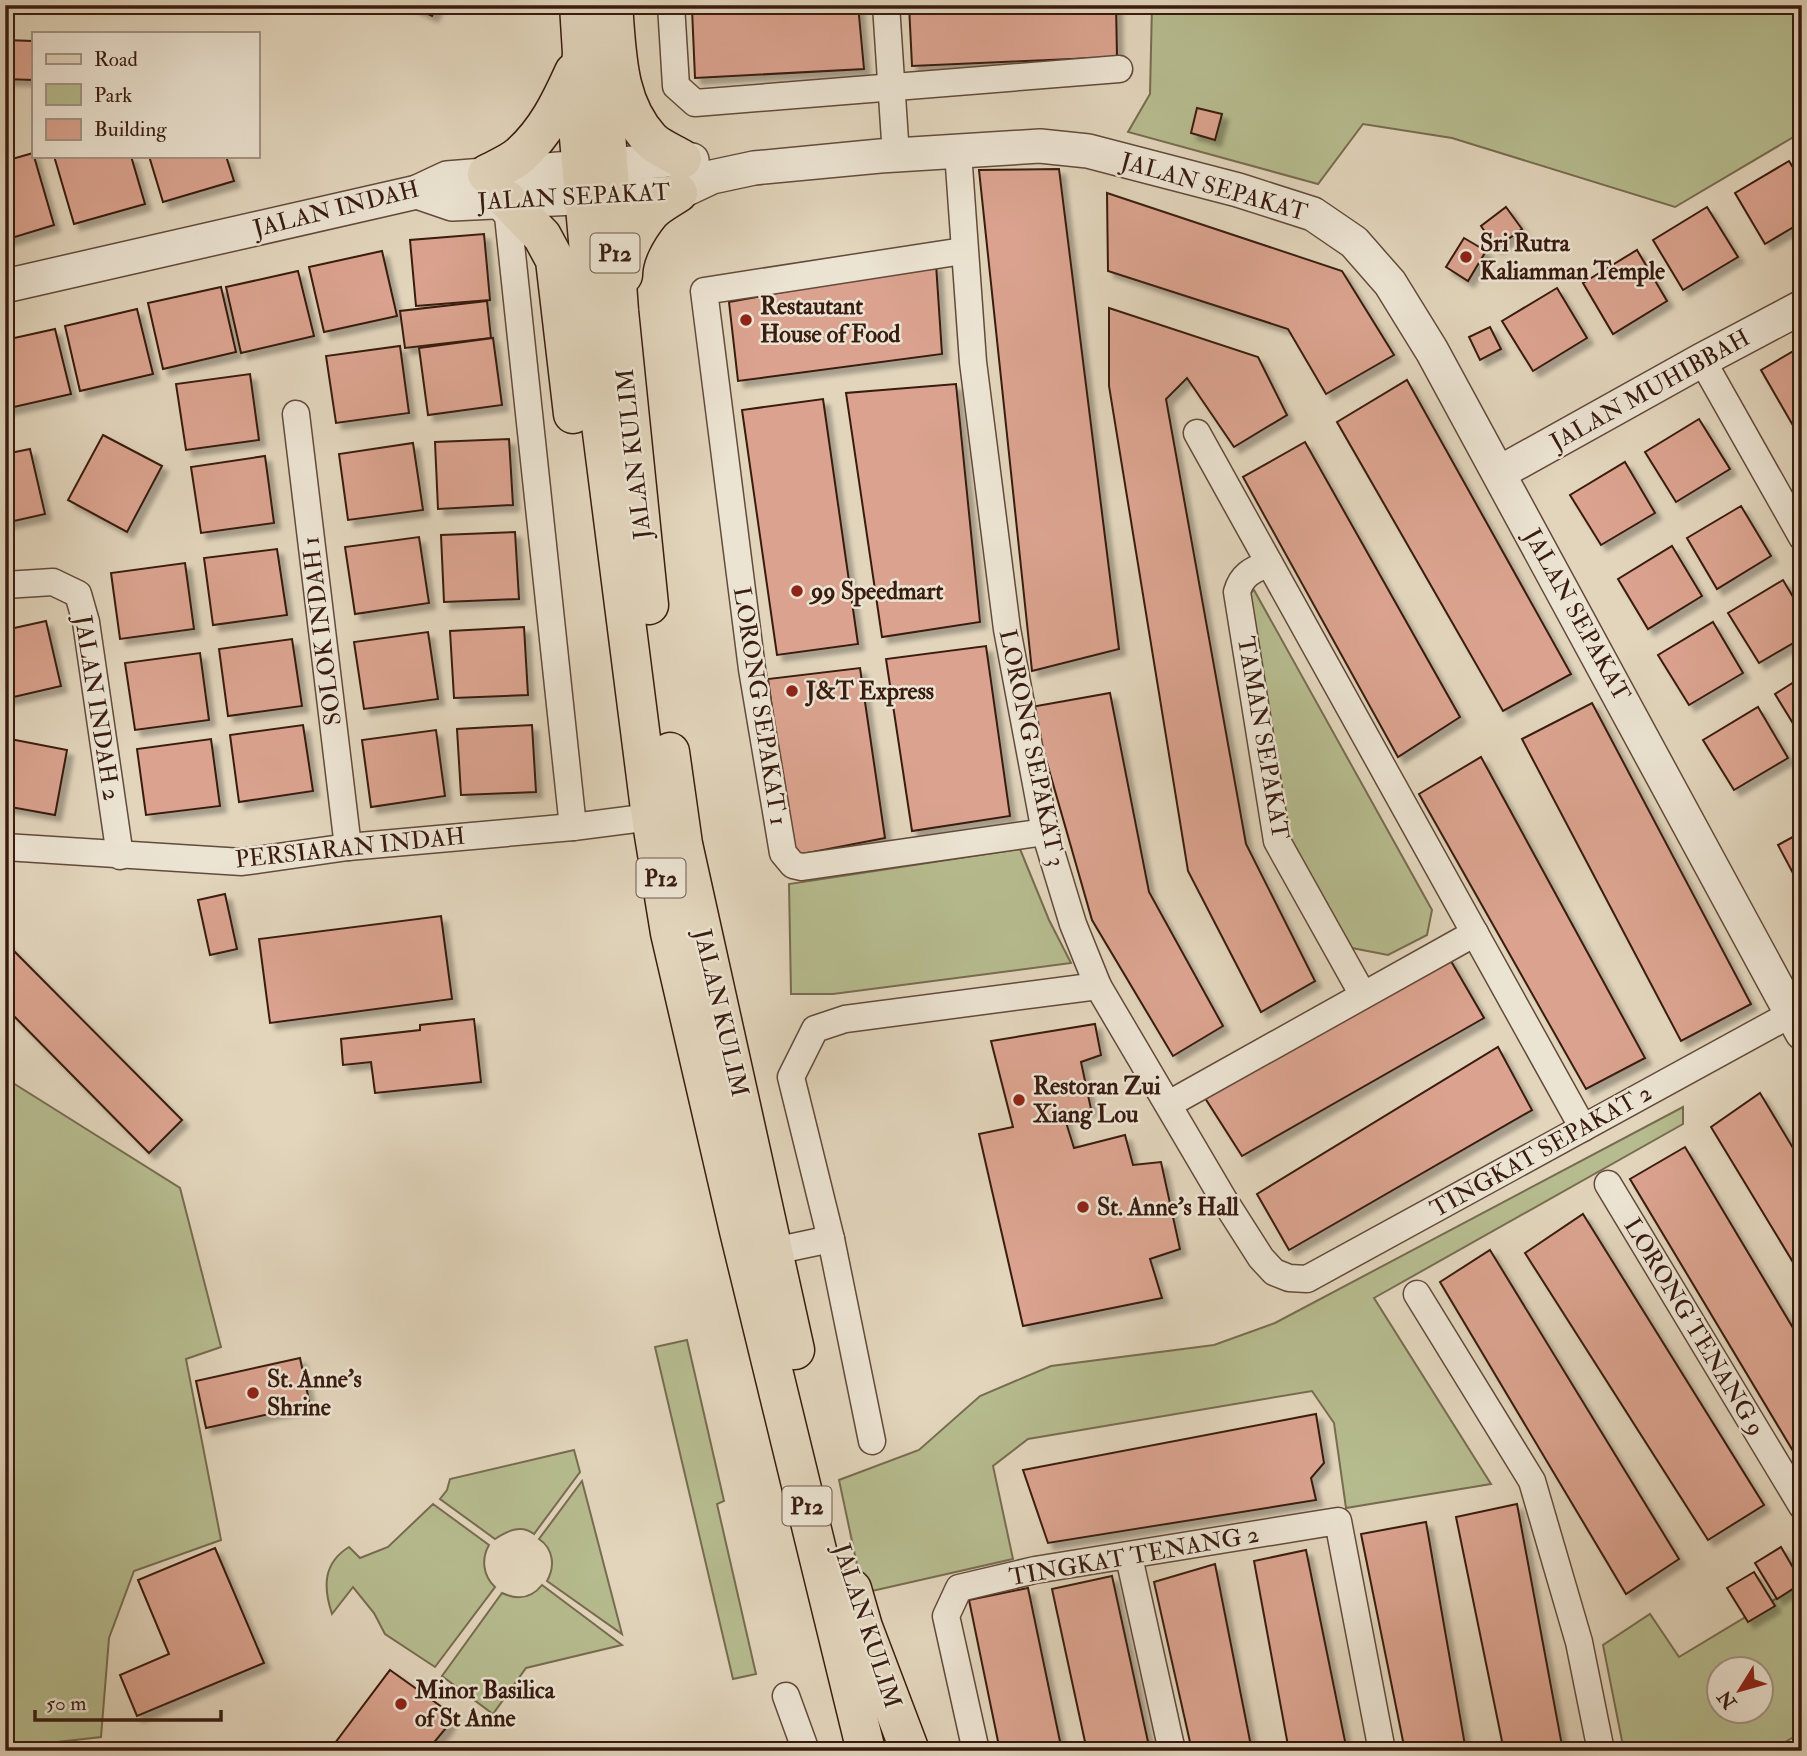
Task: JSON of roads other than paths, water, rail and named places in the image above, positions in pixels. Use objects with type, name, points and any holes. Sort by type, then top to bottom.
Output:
[{"type":"main road","name":"JALAN KULIM","points":[[579,5],[582,53],[605,119],[596,181],[597,393],[652,817],[673,947],[738,1231],[866,1751]]},
{"type":"main road","points":[[613,5],[621,83],[629,108],[651,141],[680,176],[651,211],[632,242],[623,265],[624,297],[619,312]]},
{"type":"main road","points":[[582,53],[560,102],[542,132],[519,156],[496,192],[542,236],[555,260],[572,411],[608,489]]},
{"type":"main road","name":"JALAN KULIM","points":[[596,181],[619,312],[653,636],[683,844],[828,1505],[863,1627],[910,1751]]},
{"type":"street","points":[[671,5],[676,86],[695,103],[1119,69]]},
{"type":"street","points":[[886,5],[896,156]]},
{"type":"street","name":"JALAN SEPAKAT","points":[[596,181],[680,176],[712,177],[754,168],[1040,146],[1088,152],[1238,190],[1313,214],[1354,242],[1390,283],[1432,351],[1796,1024]]},
{"type":"street","name":"LORONG SEPAKAT 3","points":[[958,152],[972,362],[1007,629],[1045,832],[1073,924],[1098,986],[1261,1258],[1274,1272],[1289,1278]]},
{"type":"street","name":"JALAN INDAH","points":[[5,286],[417,192],[447,178],[496,192],[596,181]]},
{"type":"street","points":[[496,192],[508,216],[573,827]]},
{"type":"street","name":"LORONG SEPAKAT 1","points":[[963,251],[704,291],[750,656],[783,853],[793,864],[802,867],[1045,832]]},
{"type":"street","name":"JALAN MUHIBBAH","points":[[1499,474],[1802,307]]},
{"type":"street","points":[[1702,360],[1802,537]]},
{"type":"street","name":"SOLOK INDAH 1","points":[[296,414],[348,847]]},
{"type":"street","points":[[1197,433],[1583,1128]]},
{"type":"street","name":"TAMAN SEPAKAT","points":[[1269,563],[1248,573],[1240,581],[1237,592],[1277,841],[1363,995]]},
{"type":"street","name":"JALAN INDAH 2","points":[[5,585],[53,582],[78,594],[86,622],[120,856]]},
{"type":"street","name":"PERSIARAN INDAH","points":[[5,847],[242,862],[348,847],[573,827],[652,817]]},
{"type":"street","points":[[1169,1104],[1475,933]]},
{"type":"street","points":[[872,1441],[831,1239],[791,1076],[815,1029],[845,1019],[1098,986]]},
{"type":"street","name":"TINGKAT SEPAKAT 2","points":[[1289,1278],[1307,1279],[1583,1128],[1796,1024]]},
{"type":"street","name":"LORONG TENANG 9","points":[[1608,1184],[1802,1506]]},
{"type":"street","points":[[774,1251],[831,1239]]},
{"type":"street","points":[[1417,1294],[1532,1481],[1579,1642],[1601,1751]]},
{"type":"street","name":"TINGKAT TENANG 2","points":[[976,1751],[946,1616],[959,1588],[1035,1570],[1129,1557],[1338,1521],[1382,1751]]},
{"type":"street","points":[[1129,1557],[1172,1751]]},
{"type":"street","points":[[786,1696],[806,1751]]},
{"type":"place","name":"Sri Rutra Kaliamman Temple","points":[[1466,257]]},
{"type":"place","name":"Restautant House of Food","points":[[746,320]]},
{"type":"place","name":"99 Speedmart","points":[[797,591]]},
{"type":"place","name":"J&T Express","points":[[792,691]]},
{"type":"place","name":"Restoran Zui Xiang Lou","points":[[1019,1100]]},
{"type":"place","name":"St. Anne's Hall","points":[[1083,1207]]},
{"type":"place","name":"St. Anne's Shrine","points":[[253,1393]]},
{"type":"place","name":"Minor Basilica of St Anne","points":[[401,1704]]}]
